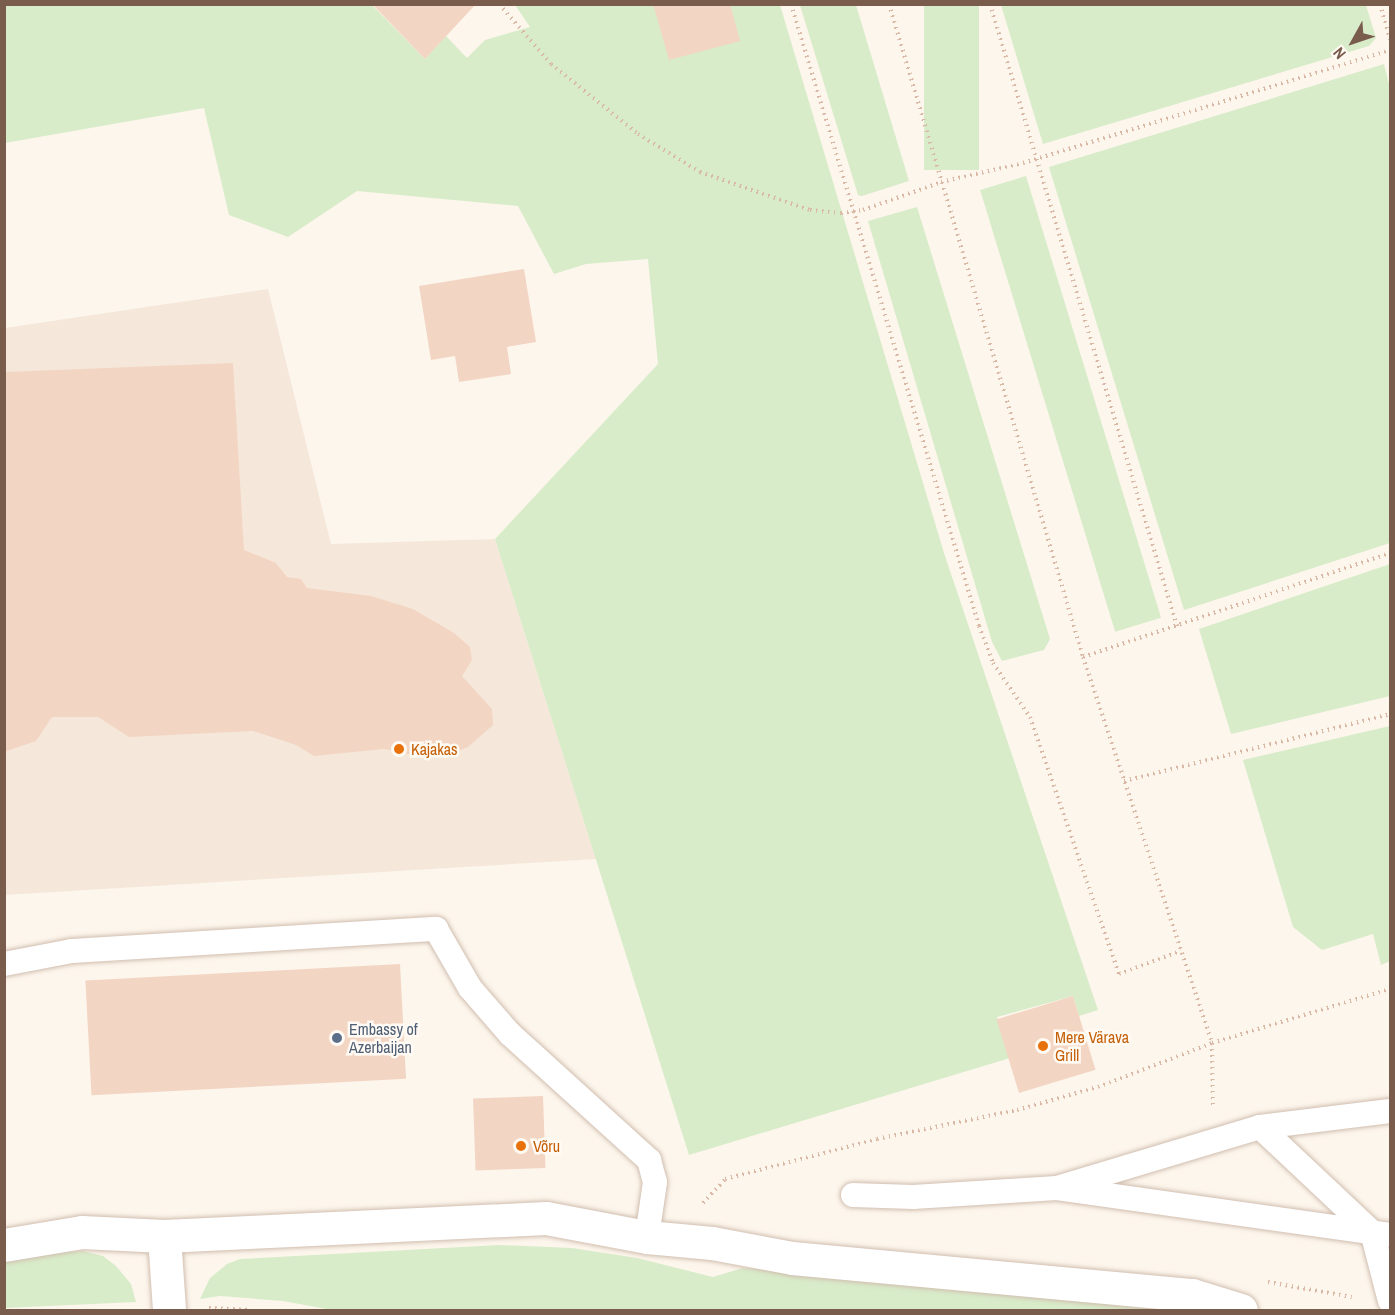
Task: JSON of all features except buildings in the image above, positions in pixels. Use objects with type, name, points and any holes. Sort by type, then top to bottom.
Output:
[{"type":"street","points":[[4,1245],[82,1232],[164,1236],[546,1218],[647,1236],[712,1243],[792,1258],[1192,1295],[1241,1311]]},
{"type":"street","points":[[164,1236],[184,1310]]},
{"type":"lane","points":[[4,964],[72,951],[436,929],[470,988],[510,1034],[649,1160],[655,1182],[647,1236]]},
{"type":"lane","points":[[1057,1188],[1260,1127],[1390,1112]]},
{"type":"lane","points":[[1260,1127],[1381,1233],[1390,1301]]},
{"type":"lane","points":[[854,1194],[912,1197],[1057,1188],[1381,1233]]},
{"type":"path","points":[[499,4],[551,64],[638,135],[691,167],[810,210],[854,212],[941,182],[1036,159],[1390,51]]},
{"type":"path","points":[[791,4],[979,627],[993,663],[1030,717],[1119,974],[1181,951]]},
{"type":"path","points":[[889,4],[1083,657],[1212,1043]]},
{"type":"path","points":[[990,4],[1177,626]]},
{"type":"path","points":[[1380,4],[1390,40]]},
{"type":"path","points":[[1083,657],[1390,553]]},
{"type":"path","points":[[1124,781],[1390,714]]},
{"type":"path","points":[[702,1204],[725,1179],[877,1139],[1017,1110],[1098,1088],[1212,1043],[1390,989]]},
{"type":"path","points":[[184,1310],[250,1311]]},
{"type":"shaded area","points":[[268,289],[331,544],[495,539],[596,859],[5,895],[5,328]]},
{"type":"green space","points":[[5,5],[372,5],[425,59],[446,36],[467,58],[485,40],[530,27],[515,5],[780,5],[944,553],[1098,1010],[1079,1016],[1073,996],[997,1017],[1010,1058],[689,1155],[495,539],[658,364],[648,259],[586,264],[554,274],[518,206],[357,191],[288,237],[229,215],[204,108],[5,143]]},
{"type":"green space","points":[[800,5],[856,5],[909,181],[862,196],[858,195]]},
{"type":"green space","points":[[924,5],[979,5],[979,170],[924,170]]},
{"type":"green space","points":[[1001,5],[1366,5],[1376,38],[1369,46],[1043,144]]},
{"type":"green space","points":[[1384,64],[1390,88],[1390,543],[1184,610],[1049,167]]},
{"type":"green space","points":[[1026,176],[1161,618],[1115,632],[980,190]]},
{"type":"green space","points":[[917,207],[1050,639],[1044,650],[1002,661],[992,642],[868,221]]},
{"type":"green space","points":[[1390,564],[1390,696],[1231,734],[1199,629]]},
{"type":"green space","points":[[1390,726],[1390,961],[1381,965],[1373,934],[1322,950],[1293,927],[1243,760]]},
{"type":"green space","points":[[499,1245],[572,1248],[637,1258],[713,1277],[743,1268],[1178,1309],[332,1310],[283,1301],[220,1296],[200,1299],[210,1278],[227,1264],[240,1259]]},
{"type":"green space","points":[[83,1251],[103,1256],[116,1266],[131,1284],[136,1302],[5,1308],[4,1260],[40,1253]]},
{"type":"place","name":"Kajakas","points":[[399,749]]},
{"type":"place","name":"Embassy of Azerbaijan","points":[[337,1038]]},
{"type":"place","name":"Mere Värava Grill","points":[[1043,1046]]},
{"type":"place","name":"Võru","points":[[521,1146]]}]
